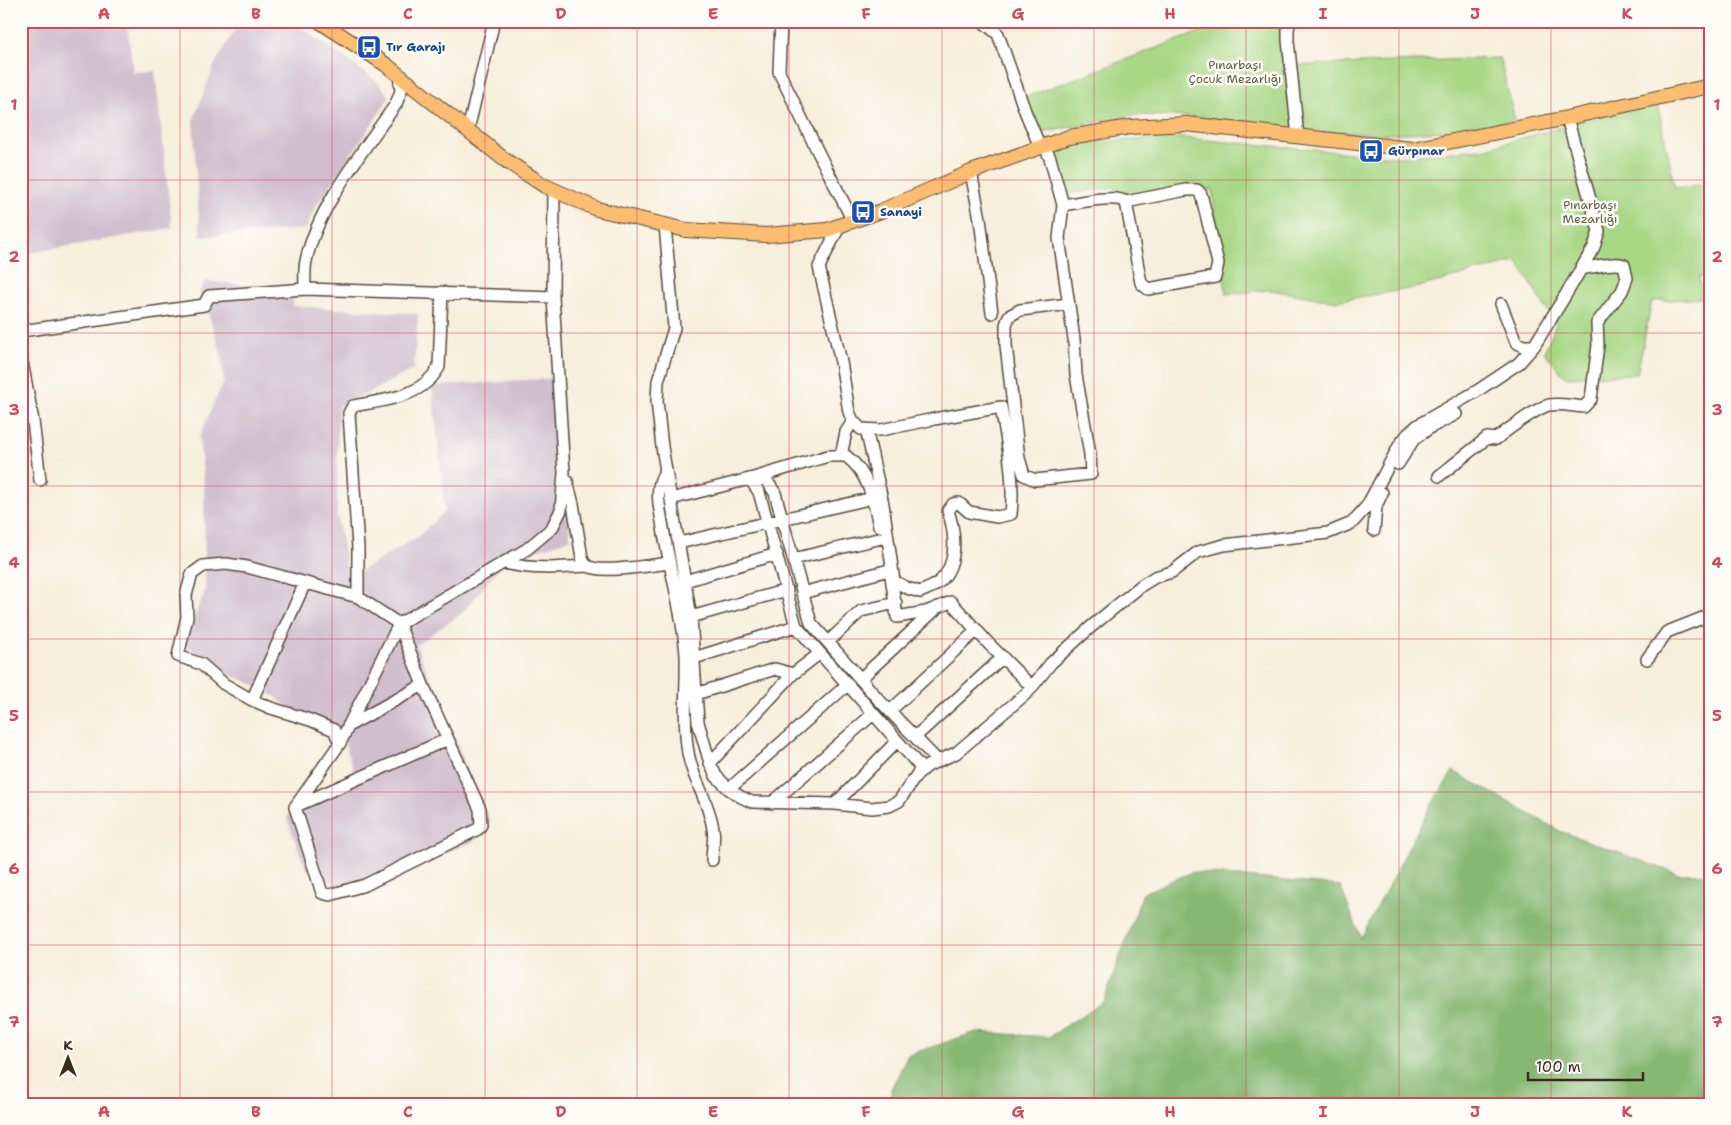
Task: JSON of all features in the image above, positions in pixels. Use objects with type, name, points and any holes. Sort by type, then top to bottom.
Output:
[{"type":"main road","points":[[319,21],[385,64],[505,160],[545,186],[597,209],[686,230],[766,235],[827,230],[840,226],[882,211],[971,172],[1077,135],[1130,127],[1186,124],[1413,149],[1567,118],[1710,86]]},
{"type":"street","points":[[468,130],[494,21]]},
{"type":"street","points":[[781,21],[779,72],[854,221]]},
{"type":"street","points":[[982,21],[998,34],[1025,111],[1050,158],[1062,205],[1059,238],[1074,339],[1076,375],[1090,454],[1091,474],[1035,480],[1024,474],[1019,458],[1006,345],[1006,325],[1009,316],[1020,310],[1068,304]]},
{"type":"street","points":[[1288,24],[1292,87],[1298,137]]},
{"type":"street","points":[[305,289],[306,262],[320,219],[336,191],[396,104],[401,91],[399,75]]},
{"type":"street","points":[[665,225],[674,328],[663,362],[658,388],[658,401],[666,470],[691,617],[698,722],[710,763],[716,776],[730,789],[741,798],[752,802],[836,804],[872,808],[889,806],[899,800],[918,773],[956,753],[977,736],[1028,692],[1051,664],[1092,626],[1142,585],[1155,577],[1172,572],[1198,552],[1224,545],[1328,533],[1352,523],[1367,506],[1400,444],[1408,434],[1418,425],[1477,391],[1519,363],[1534,346],[1582,268],[1594,247],[1599,232],[1567,118]]},
{"type":"street","points":[[971,172],[980,219],[992,313]]},
{"type":"street","points":[[295,807],[340,743],[399,624],[527,550],[552,528],[561,510],[564,472],[553,297],[554,190]]},
{"type":"street","points":[[1062,205],[1099,200],[1123,200],[1126,202],[1186,190],[1197,190],[1201,194],[1218,263],[1215,278],[1148,289],[1141,283],[1126,202]]},
{"type":"street","points":[[840,226],[819,268],[841,362],[849,412],[853,421],[861,429],[866,429],[881,430],[1001,408],[1008,452],[1012,502],[1010,514],[997,517],[969,512],[959,503],[954,504],[948,511],[953,526],[954,553],[948,572],[936,584],[920,592],[907,588],[894,580],[883,504],[866,429]]},
{"type":"street","points":[[1439,476],[1487,438],[1496,439],[1512,426],[1547,406],[1562,404],[1584,407],[1592,399],[1598,345],[1597,323],[1622,291],[1627,278],[1624,265],[1615,263],[1582,268]]},
{"type":"street","points":[[21,331],[204,304],[209,296],[305,289],[553,297]]},
{"type":"street","points":[[358,597],[358,548],[349,413],[353,406],[396,398],[414,391],[434,376],[439,367],[442,292]]},
{"type":"street","points":[[1501,304],[1516,342],[1523,346],[1534,346]]},
{"type":"street","points":[[21,356],[33,421],[40,480]]},
{"type":"street","points":[[1374,530],[1376,506],[1385,485],[1408,447],[1414,439],[1431,426],[1456,414]]},
{"type":"street","points":[[841,456],[846,432],[853,421]]},
{"type":"street","points":[[671,499],[828,456],[846,456],[855,462],[873,498],[896,603],[897,617],[926,612],[951,602],[1031,686]]},
{"type":"street","points":[[666,470],[660,478],[658,492],[686,655],[687,747],[693,772],[708,809],[714,830],[712,860]]},
{"type":"street","points":[[564,472],[573,504],[582,558],[587,566]]},
{"type":"street","points":[[753,478],[767,481],[774,494],[811,623],[860,679],[938,761]]},
{"type":"street","points":[[753,478],[768,522],[796,626],[923,770]]},
{"type":"street","points":[[679,543],[873,498]]},
{"type":"street","points":[[793,558],[882,538]]},
{"type":"street","points":[[685,581],[777,554]]},
{"type":"street","points":[[504,563],[525,568],[587,566],[619,569],[669,563]]},
{"type":"street","points":[[295,807],[322,892],[330,895],[365,885],[478,829],[482,825],[480,810],[423,685],[399,624],[358,597],[247,567],[226,564],[203,566],[192,574],[186,595],[187,617],[178,656],[201,664],[224,684],[252,700],[334,730],[340,743]]},
{"type":"street","points":[[802,593],[889,570]]},
{"type":"street","points":[[252,700],[305,583]]},
{"type":"street","points":[[691,617],[787,590]]},
{"type":"street","points":[[828,642],[861,612],[896,603]]},
{"type":"street","points":[[860,679],[939,607]]},
{"type":"street","points":[[1647,659],[1667,632],[1710,615]]},
{"type":"street","points":[[694,658],[796,626]]},
{"type":"street","points":[[890,711],[977,630]]},
{"type":"street","points":[[710,763],[793,674],[819,654]]},
{"type":"street","points":[[916,738],[1003,657]]},
{"type":"street","points":[[696,694],[775,669],[793,674]]},
{"type":"street","points":[[348,726],[423,685]]},
{"type":"street","points":[[730,789],[847,685]]},
{"type":"street","points":[[772,803],[873,714]]},
{"type":"street","points":[[295,807],[448,739]]},
{"type":"street","points":[[836,804],[897,741]]},
{"type":"shaded area","points":[[21,21],[127,21],[133,72],[155,71],[172,228],[24,254],[21,219]]},
{"type":"shaded area","points":[[240,21],[285,21],[308,32],[377,81],[390,97],[317,205],[306,229],[200,237],[193,121],[215,64]]},
{"type":"shaded area","points":[[205,281],[291,290],[294,306],[418,314],[414,369],[338,406],[337,516],[349,578],[419,536],[445,511],[432,386],[559,378],[570,539],[505,561],[462,613],[416,645],[489,821],[473,842],[337,896],[333,884],[306,869],[287,819],[291,801],[340,783],[353,769],[340,728],[291,709],[265,689],[228,674],[183,644],[205,591],[204,483],[199,438],[224,383],[221,353],[209,315],[199,294]]},
{"type":"green space","name":"Pınarbaşı Çocuk Mezarlığı","points":[[1229,21],[1280,23],[1284,66],[1500,58],[1515,120],[1460,130],[1388,134],[1310,131],[1191,117],[1133,115],[1036,134],[1023,98]]},
{"type":"green space","name":"Pınarbaşı Mezarlığı","points":[[1657,101],[1675,188],[1710,184],[1710,277],[1699,277],[1703,298],[1652,301],[1637,374],[1565,377],[1544,352],[1556,325],[1517,261],[1414,288],[1336,301],[1270,290],[1226,294],[1212,189],[1119,195],[1114,187],[1063,195],[1052,152],[1090,142],[1183,138],[1397,157],[1482,149]]},
{"type":"green space","points":[[1453,771],[1560,831],[1678,874],[1710,873],[1710,1104],[892,1104],[891,1089],[908,1055],[976,1032],[1049,1037],[1104,1001],[1143,893],[1192,872],[1340,886],[1361,938],[1430,807]]},
{"type":"place","name":"Tır Garajı","points":[[369,47]]},
{"type":"place","name":"Gürpınar","points":[[1371,151]]},
{"type":"place","name":"Sanayi","points":[[863,212]]}]
